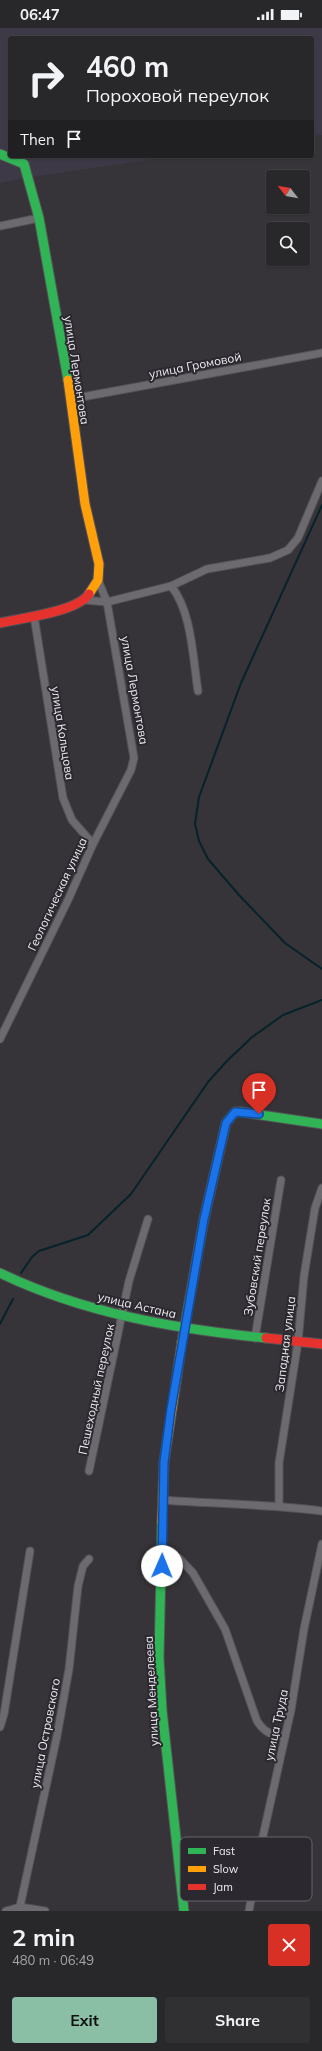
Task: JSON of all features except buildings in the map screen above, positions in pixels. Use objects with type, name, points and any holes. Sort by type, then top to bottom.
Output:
[{"type":"street","name":"улица Лермонтова","points":[[10,158],[24,164],[39,218],[71,399],[85,504],[99,564],[98,580],[107,602],[134,758]]},
{"type":"street","points":[[0,226],[39,218]]},
{"type":"street","name":"улица Громовой","points":[[71,399],[322,353]]},
{"type":"street","points":[[0,623],[71,606],[88,597],[107,602],[171,586],[207,569],[270,558],[288,550],[298,538],[322,481]]},
{"type":"street","name":"улица Лермонтова","points":[[88,597],[98,580]]},
{"type":"street","points":[[171,586],[181,601],[187,623],[198,692]]},
{"type":"street","name":"улица Кольцова","points":[[34,616],[63,798],[72,820],[93,844]]},
{"type":"street","name":"Геологическая улица","points":[[0,1039],[68,900],[93,844],[131,770],[134,758]]},
{"type":"street","name":"улица Менделеева","points":[[180,1875],[161,1702],[159,1658],[162,1500],[164,1462],[168,1432],[204,1219],[225,1129],[231,1116],[235,1112],[303,1119],[322,1124]]},
{"type":"street","name":"Зубовский переулок","points":[[255,1338],[281,1180]]},
{"type":"street","name":"Западная улица","points":[[279,1505],[279,1463],[298,1342],[304,1276],[315,1208],[322,1188]]},
{"type":"street","name":"Пешеходный переулок","points":[[90,1471],[129,1281],[148,1219]]},
{"type":"street","name":"улица Астана","points":[[0,1274],[58,1296],[123,1315],[186,1329],[255,1338],[322,1344]]},
{"type":"street","points":[[162,1500],[219,1504],[279,1505],[322,1511]]},
{"type":"street","name":"улица Труда","points":[[263,1837],[297,1680],[304,1629],[322,1544]]},
{"type":"street","points":[[0,1727],[4,1714],[30,1551]]},
{"type":"street","points":[[162,1553],[179,1558],[193,1573],[225,1629],[257,1721],[264,1731],[270,1735],[285,1736]]},
{"type":"street","name":"улица Островского","points":[[19,1909],[57,1736],[69,1669],[78,1586],[83,1566],[89,1559]]},
{"type":"street","name":"улица Менделеева","points":[[183,1901],[184,1911]]},
{"type":"street","name":"улица Труда","points":[[249,1911],[251,1901]]},
{"type":"street","points":[[6,1911],[19,1909],[45,1911]]},
{"type":"shaded area","points":[[0,28],[322,28],[322,135],[314,136],[314,36],[8,36],[8,158],[161,158],[0,183]]},
{"type":"waterway","points":[[322,505],[241,683],[199,797],[195,824],[199,841],[208,859],[239,895],[285,943],[322,969]]},
{"type":"waterway","points":[[21,1273],[32,1257],[39,1251],[88,1235],[131,1194],[208,1082],[251,1038],[283,1015],[322,1000]]},
{"type":"waterway","points":[[0,1324],[13,1299]]},
{"type":"traffic: fast","points":[[0,154],[8,157]]},
{"type":"traffic: fast","points":[[10,158],[24,164],[39,218],[68,380]]},
{"type":"traffic: fast","points":[[182,1342],[204,1219],[226,1123],[235,1112],[241,1112],[322,1124]]},
{"type":"traffic: fast","points":[[0,1273],[64,1299],[97,1309],[198,1330],[266,1338]]},
{"type":"traffic: fast","points":[[162,1522],[159,1658],[162,1710],[180,1874]]},
{"type":"traffic: fast","points":[[183,1901],[184,1911]]},
{"type":"traffic: slow","points":[[68,380],[85,504],[99,564],[98,580],[89,594]]},
{"type":"traffic: slow","points":[[162,1522],[164,1462],[182,1342]]},
{"type":"traffic: jam","points":[[0,623],[61,610],[83,600],[89,594]]},
{"type":"traffic: jam","points":[[266,1338],[322,1344]]},
{"type":"route","points":[[162,1566],[162,1500],[164,1462],[175,1382],[186,1329],[204,1219],[226,1123],[235,1112],[259,1114]]}]
